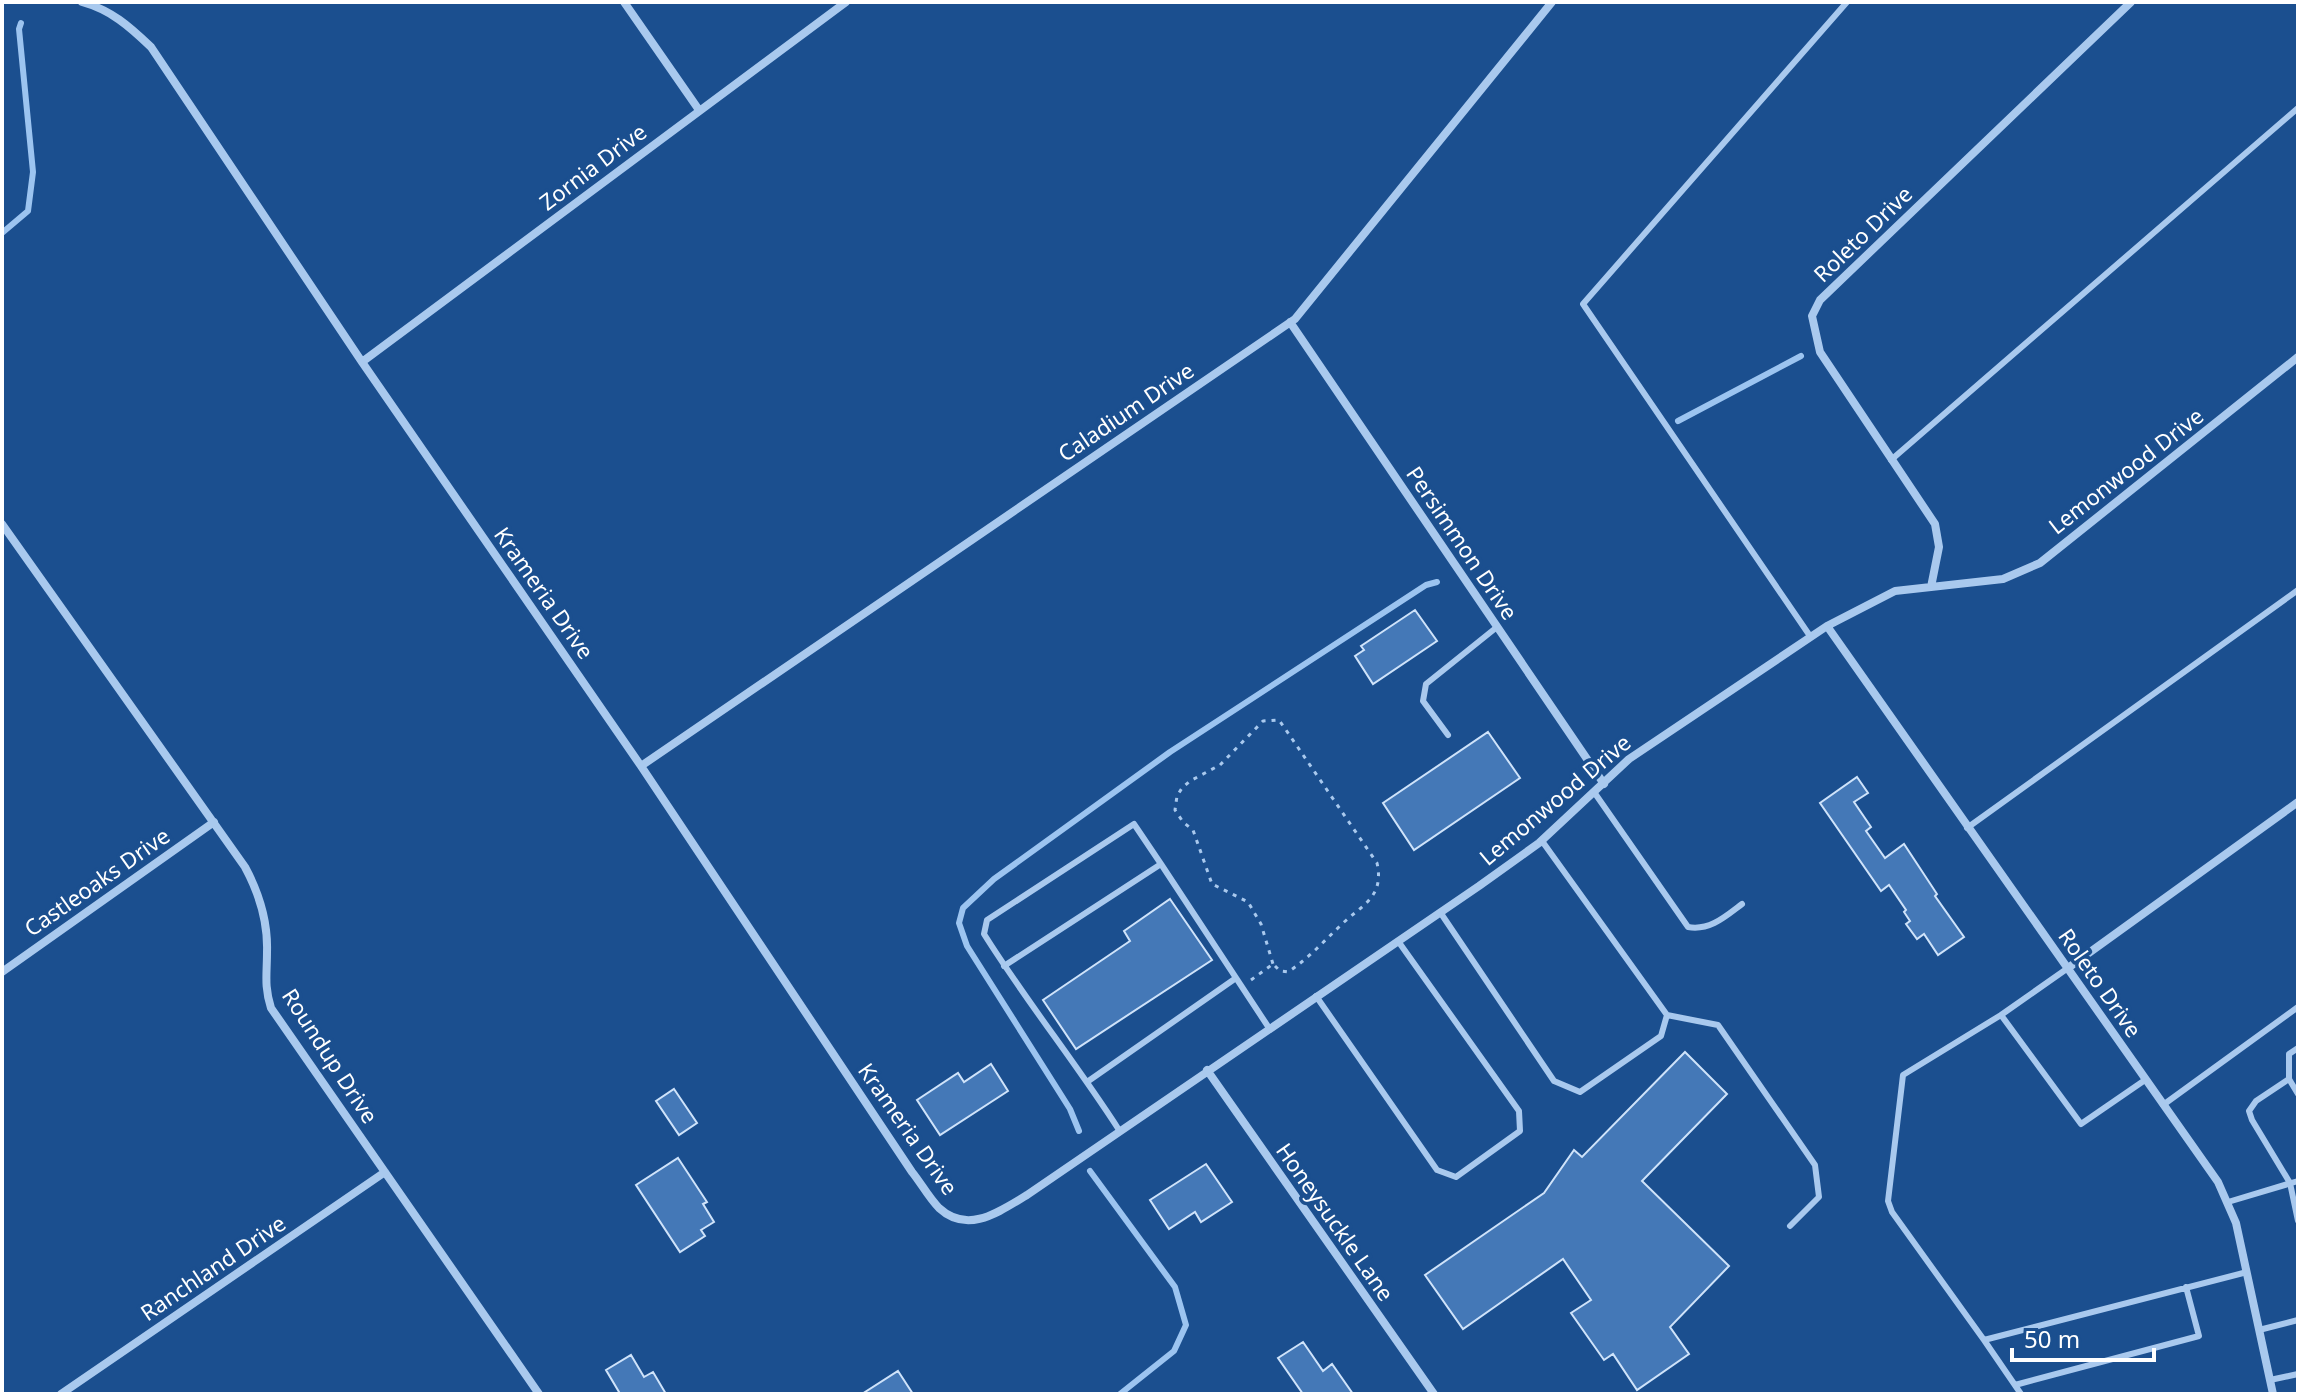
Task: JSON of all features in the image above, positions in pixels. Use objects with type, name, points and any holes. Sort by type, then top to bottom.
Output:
[{"type":"street","name":"Krameria Drive","points":[[82,2],[121,19],[151,47],[362,362],[641,766],[912,1172],[940,1209],[961,1221]]},
{"type":"street","points":[[624,2],[699,110]]},
{"type":"street","name":"Zornia Drive","points":[[362,362],[846,2]]},
{"type":"street","name":"Caladium Drive","points":[[641,766],[1290,322],[1552,2]]},
{"type":"street","name":"Roleto Drive","points":[[1931,587],[1939,547],[1935,524],[1820,352],[1812,316],[1820,300],[2131,2]]},
{"type":"street","name":"Persimmon Drive","points":[[1290,322],[1604,784]]},
{"type":"street","name":"Lemonwood Drive","points":[[961,1221],[989,1218],[1027,1195],[1398,941],[1542,841],[1629,759],[1810,636],[1895,591],[2003,579],[2040,563],[2298,357]]},
{"type":"street","name":"Roundup Drive","points":[[2,524],[245,867],[263,912],[268,949],[265,989],[271,1008],[539,1394]]},
{"type":"street","name":"Roleto Drive","points":[[1827,626],[2207,1165],[2236,1223],[2273,1394]]},
{"type":"street","points":[[2068,968],[2298,802]]},
{"type":"street","name":"Castleoaks Drive","points":[[2,972],[214,822]]},
{"type":"street","name":"Honeysuckle Lane","points":[[1207,1070],[1434,1394]]},
{"type":"street","name":"Ranchland Drive","points":[[61,1394],[385,1172]]},
{"type":"lane","points":[[1810,636],[1583,304],[1847,2]]},
{"type":"lane","points":[[1891,460],[2298,108]]},
{"type":"lane","points":[[1967,828],[2298,590]]},
{"type":"lane","points":[[1448,735],[1423,701],[1426,684],[1497,627]]},
{"type":"lane","points":[[1594,792],[1688,927],[1702,928],[1716,923],[1742,904]]},
{"type":"lane","points":[[1119,1130],[1004,966],[984,934],[987,920],[1134,824],[1269,1028]]},
{"type":"lane","points":[[1542,841],[1667,1015],[1718,1025],[1815,1165],[1819,1197],[1790,1226]]},
{"type":"lane","points":[[1004,966],[1161,864]]},
{"type":"lane","points":[[1440,912],[1554,1081],[1580,1092],[1661,1036],[1667,1015]]},
{"type":"lane","points":[[1316,996],[1437,1170],[1456,1177],[1520,1131],[1519,1111],[1398,941]]},
{"type":"lane","points":[[2021,1394],[1892,1212],[1888,1201],[1903,1075],[2001,1015],[2068,968]]},
{"type":"lane","points":[[1087,1082],[1236,978]]},
{"type":"lane","points":[[2163,1105],[2298,1007]]},
{"type":"lane","points":[[2001,1015],[2081,1124],[2145,1080]]},
{"type":"lane","points":[[2298,1048],[2289,1054],[2289,1079],[2298,1094]]},
{"type":"lane","points":[[2289,1079],[2256,1101],[2249,1111],[2294,1182],[2298,1221]]},
{"type":"lane","points":[[2228,1202],[2294,1182]]},
{"type":"lane","points":[[1984,1340],[2247,1272]]},
{"type":"lane","points":[[2015,1385],[2199,1336],[2186,1287]]},
{"type":"lane","points":[[2259,1330],[2298,1320]]},
{"type":"lane","points":[[2270,1380],[2298,1374]]},
{"type":"path","points":[[1279,720],[1377,863],[1380,875],[1366,906],[1341,925],[1316,953],[1288,972],[1280,971],[1273,964],[1256,912],[1248,902],[1212,884],[1193,830],[1175,810],[1182,788],[1220,765],[1263,721],[1279,720]]},
{"type":"path","points":[[1242,988],[1273,964]]},
{"type":"building","points":[[1415,610],[1437,641],[1373,684],[1355,656],[1364,650],[1361,646]]},
{"type":"building","points":[[1488,732],[1520,778],[1414,850],[1383,803]]},
{"type":"building","points":[[1857,777],[1868,793],[1854,802],[1871,827],[1866,831],[1885,858],[1904,844],[1964,937],[1938,955],[1924,934],[1917,939],[1906,924],[1910,921],[1904,912],[1906,910],[1889,885],[1881,891],[1820,803]]},
{"type":"building","points":[[1170,899],[1212,960],[1076,1049],[1043,1000],[1130,941],[1124,931]]},
{"type":"building","points":[[1685,1052],[1727,1094],[1642,1181],[1729,1266],[1670,1327],[1689,1354],[1637,1390],[1613,1354],[1604,1360],[1571,1313],[1591,1300],[1563,1259],[1463,1329],[1425,1275],[1544,1193],[1574,1150],[1582,1157]]},
{"type":"building","points":[[991,1064],[1008,1091],[940,1135],[917,1100],[958,1073],[964,1082]]},
{"type":"building","points":[[674,1089],[697,1123],[679,1135],[656,1101]]},
{"type":"building","points":[[678,1158],[707,1202],[703,1204],[714,1222],[701,1230],[705,1236],[680,1252],[636,1185]]},
{"type":"building","points":[[1206,1164],[1232,1202],[1201,1222],[1195,1212],[1169,1229],[1150,1200]]},
{"type":"building","points":[[1303,1342],[1323,1371],[1332,1364],[1353,1394],[1303,1394],[1278,1358]]},
{"type":"building","points":[[631,1355],[644,1377],[653,1372],[666,1394],[616,1394],[619,1392],[606,1370]]},
{"type":"building","points":[[898,1371],[913,1394],[862,1394]]},
{"type":"waterway","points":[[2,233],[28,211],[33,172],[19,29],[21,23]]},
{"type":"waterway","points":[[1678,421],[1801,356]]},
{"type":"waterway","points":[[1079,1131],[1070,1109],[967,946],[959,923],[963,908],[994,879],[1170,752],[1426,585],[1437,582]]},
{"type":"waterway","points":[[1090,1171],[1175,1287],[1186,1325],[1174,1351],[1120,1394]]}]
